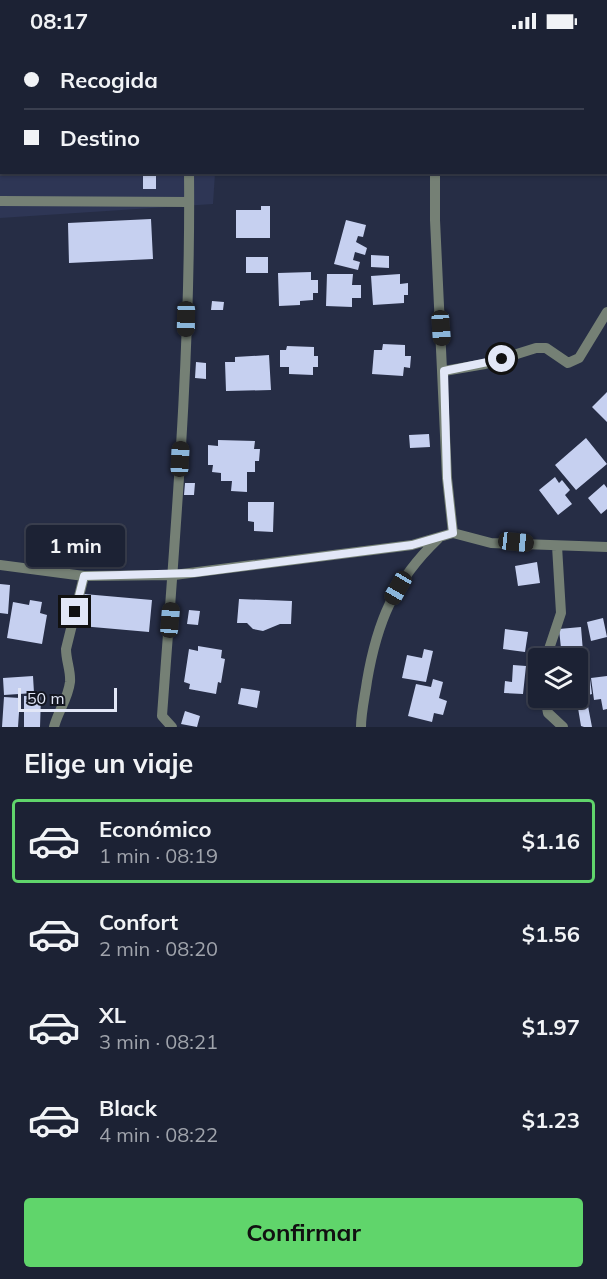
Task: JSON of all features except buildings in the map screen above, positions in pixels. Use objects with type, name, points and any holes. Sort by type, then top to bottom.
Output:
[{"type":"street","points":[[172,727],[162,716],[174,575],[185,366],[189,174]]},
{"type":"street","points":[[435,174],[435,220],[444,371],[447,478],[453,533]]},
{"type":"street","points":[[0,201],[189,202]]},
{"type":"street","points":[[444,371],[485,364],[536,348],[546,348],[568,363],[574,362],[579,358],[607,312]]},
{"type":"street","points":[[0,566],[84,576],[174,575],[388,549],[453,533],[491,543],[607,547]]},
{"type":"street","points":[[361,727],[374,640],[390,600],[419,558],[440,537]]},
{"type":"street","points":[[549,648],[561,613],[557,546]]},
{"type":"street","points":[[54,727],[70,680],[66,649],[84,576]]},
{"type":"street","points":[[547,708],[548,713],[563,727]]},
{"type":"shaded area","points":[[0,174],[215,174],[213,204],[0,218]]},
{"type":"route","points":[[75,612],[84,576],[194,573],[388,549],[412,545],[453,533],[447,478],[444,371],[502,359]]}]
